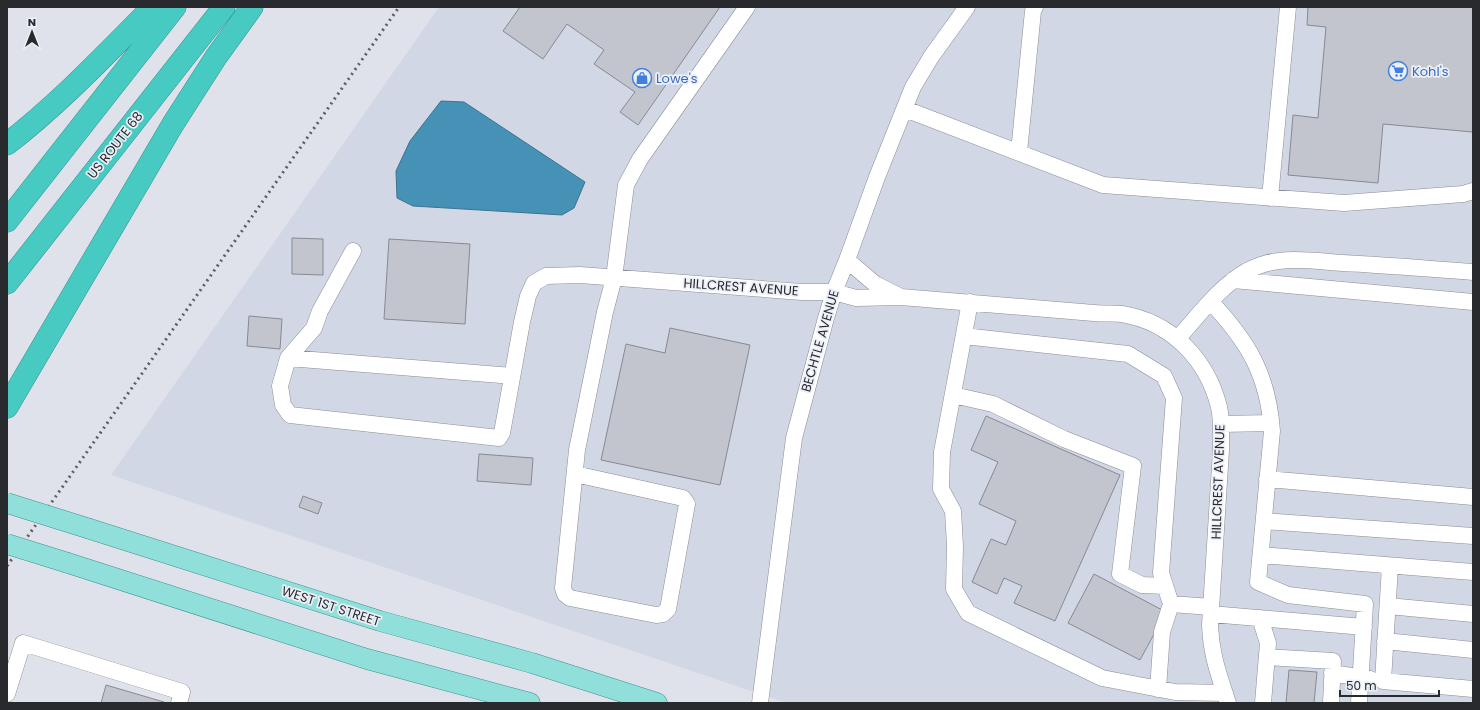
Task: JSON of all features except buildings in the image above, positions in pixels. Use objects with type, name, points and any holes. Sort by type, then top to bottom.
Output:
[{"type":"highway","points":[[7,144],[30,126],[69,91],[153,7]]},
{"type":"highway","points":[[7,221],[175,7]]},
{"type":"highway","name":"US ROUTE 68","points":[[7,283],[224,7]]},
{"type":"highway","points":[[7,407],[173,124],[216,57],[252,7]]},
{"type":"main road","name":"WEST 1ST STREET","points":[[7,503],[380,621],[532,663],[657,703]]},
{"type":"main road","points":[[7,544],[367,659],[530,703]]},
{"type":"street","points":[[575,474],[683,498],[687,504],[668,610],[663,614],[656,615],[570,598],[565,594],[563,588],[577,450],[605,312],[614,278],[626,185],[640,159],[747,7]]},
{"type":"street","name":"BECHTLE AVENUE","points":[[760,703],[794,438],[834,292],[877,177],[913,87],[931,57],[967,7]]},
{"type":"street","points":[[1019,152],[1033,11],[1035,7]]},
{"type":"street","points":[[1270,198],[1288,7]]},
{"type":"street","points":[[905,109],[1103,185],[1344,203],[1463,194],[1473,191]]},
{"type":"street","points":[[288,358],[314,328],[320,311],[353,251]]},
{"type":"street","name":"HILLCREST AVENUE","points":[[847,260],[875,284],[901,297]]},
{"type":"street","points":[[1178,338],[1223,288],[1233,280],[1262,265],[1278,261],[1297,260],[1473,272]]},
{"type":"street","name":"HILLCREST AVENUE","points":[[288,358],[280,386],[283,405],[290,415],[499,438],[502,433],[528,296],[534,283],[546,276],[580,275],[802,292],[834,292],[856,298],[901,297],[970,302],[1094,313],[1122,314],[1143,320],[1178,338],[1189,350],[1202,368],[1212,387],[1219,407],[1221,424],[1221,450],[1210,643],[1214,662],[1227,698]]},
{"type":"street","points":[[1233,280],[1473,302]]},
{"type":"street","points":[[970,302],[942,452],[941,489],[953,511],[955,546],[954,589],[968,613],[1102,678],[1175,692],[1227,698]]},
{"type":"street","points":[[1211,302],[1245,343],[1257,364],[1266,389],[1270,412],[1271,423],[1268,479],[1258,582],[1288,595],[1365,604],[1359,703]]},
{"type":"street","points":[[964,336],[1128,354],[1164,376],[1174,398],[1161,573],[1171,604],[1162,632],[1158,689]]},
{"type":"street","points":[[288,358],[512,376]]},
{"type":"street","points":[[953,395],[993,404],[1064,439],[1133,466],[1120,574],[1142,584],[1165,586]]},
{"type":"street","points":[[1221,424],[1271,423]]},
{"type":"street","points":[[1268,479],[1473,497]]},
{"type":"street","points":[[1264,521],[1473,536]]},
{"type":"street","points":[[1261,555],[1473,572]]},
{"type":"street","points":[[1383,681],[1390,566]]},
{"type":"street","points":[[1171,604],[1260,618],[1364,627]]},
{"type":"street","points":[[1388,606],[1473,614]]},
{"type":"street","points":[[1260,618],[1268,643],[1263,703]]},
{"type":"street","points":[[1385,641],[1473,650]]},
{"type":"street","points":[[7,694],[23,642],[182,692],[179,703]]},
{"type":"street","points":[[1267,657],[1333,661],[1331,703]]},
{"type":"street","points":[[1332,673],[1361,676],[1383,681],[1473,689]]},
{"type":"shaded area","points":[[439,7],[1473,7],[1473,703],[787,703],[111,475]]},
{"type":"water","points":[[441,101],[464,102],[585,182],[574,208],[562,215],[413,206],[397,198],[396,171],[410,141]]},
{"type":"railway","points":[[7,566],[399,7]]},
{"type":"place","name":"Kohl's","points":[[1398,71]]},
{"type":"place","name":"Lowe's","points":[[642,78]]}]
